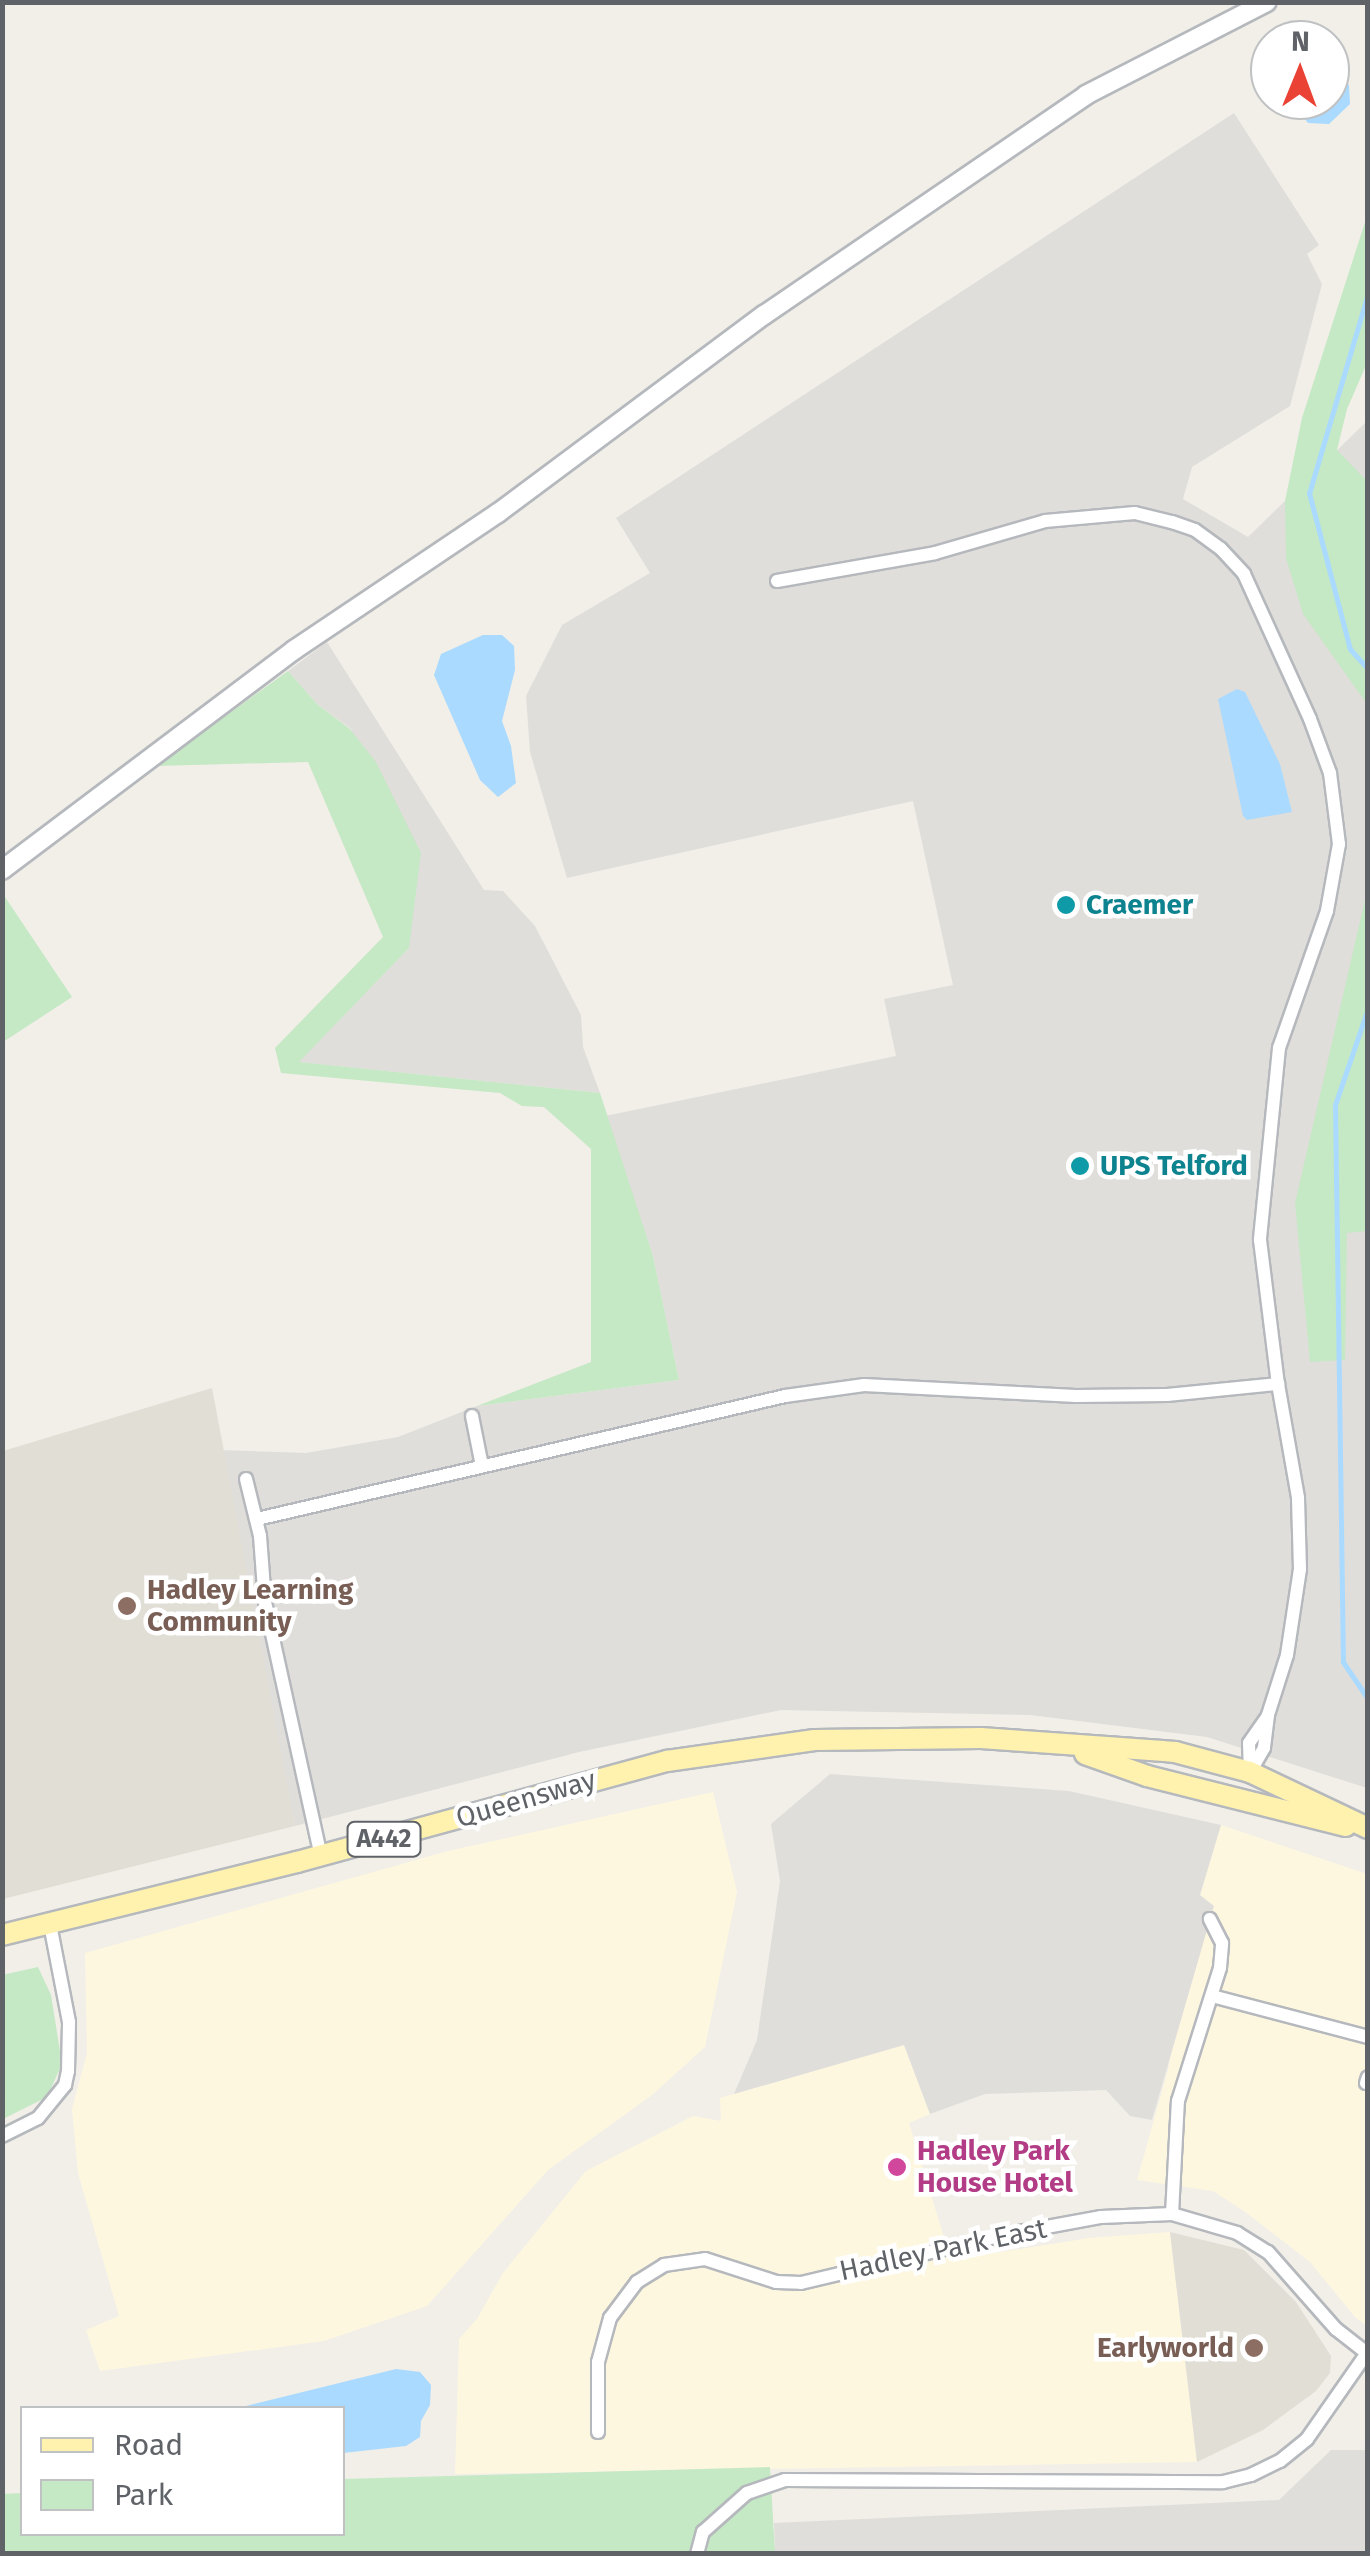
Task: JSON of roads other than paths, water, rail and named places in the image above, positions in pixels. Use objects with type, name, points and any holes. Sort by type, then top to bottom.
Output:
[{"type":"main road","name":"Queensway","points":[[2,1935],[321,1856],[713,1752],[867,1737],[981,1738],[1174,1752],[1250,1772],[1368,1829]]},
{"type":"main road","name":"Queensway","points":[[1060,1744],[1147,1776],[1368,1829]]},
{"type":"main road","points":[[1241,1800],[1250,1772]]},
{"type":"street","points":[[2,870],[294,650],[498,513],[764,314],[1086,95],[1267,2]]},
{"type":"street","points":[[777,581],[935,554],[1046,520],[1108,512],[1135,513],[1195,530],[1221,549],[1244,574],[1330,772],[1339,844],[1327,911],[1280,1048],[1260,1240],[1278,1384],[1298,1498],[1300,1569],[1287,1654],[1268,1715],[1249,1743],[1250,1772]]},
{"type":"street","points":[[257,1519],[785,1396],[864,1385],[1076,1396],[1167,1395],[1278,1384]]},
{"type":"street","points":[[472,1416],[482,1466]]},
{"type":"street","points":[[246,1478],[257,1519],[265,1602],[321,1856]]},
{"type":"street","points":[[1172,2214],[1178,2102],[1212,1996],[1222,1943],[1210,1919]]},
{"type":"street","points":[[2,2136],[38,2118],[65,2085],[68,2072],[69,2022],[50,1924]]},
{"type":"street","points":[[1212,1996],[1368,2037]]},
{"type":"street","name":"Hadley Park East","points":[[598,2432],[598,2362],[610,2318],[637,2282],[664,2264],[705,2259],[776,2282],[801,2283],[1003,2234],[1101,2217],[1172,2214],[1237,2232],[1268,2252],[1336,2329],[1367,2354]]},
{"type":"street","points":[[697,2554],[703,2532],[747,2493],[786,2480],[1223,2482],[1252,2475],[1280,2462],[1307,2439],[1367,2354]]},
{"type":"water","points":[[1306,120],[1333,120],[1329,124]]},
{"type":"water","points":[[483,635],[502,635],[514,646],[515,670],[502,721],[511,746],[516,783],[498,797],[480,780],[434,675],[441,654]]},
{"type":"water","points":[[1237,689],[1245,692],[1280,764],[1292,812],[1247,820],[1243,816],[1218,699]]},
{"type":"water","points":[[396,2369],[420,2372],[431,2385],[430,2405],[421,2421],[420,2437],[406,2446],[345,2453],[345,2406],[246,2406]]},
{"type":"waterway","points":[[1368,293],[1309,493],[1350,649],[1368,669]]},
{"type":"waterway","points":[[1368,1008],[1335,1105],[1343,1662],[1368,1699]]},
{"type":"place","name":"Craemer","points":[[1066,905]]},
{"type":"place","name":"UPS Telford","points":[[1080,1166]]},
{"type":"place","name":"Hadley Learning Community","points":[[127,1606]]},
{"type":"place","name":"Hadley Park House Hotel","points":[[897,2167]]},
{"type":"place","name":"Earlyworld","points":[[1254,2348]]}]
